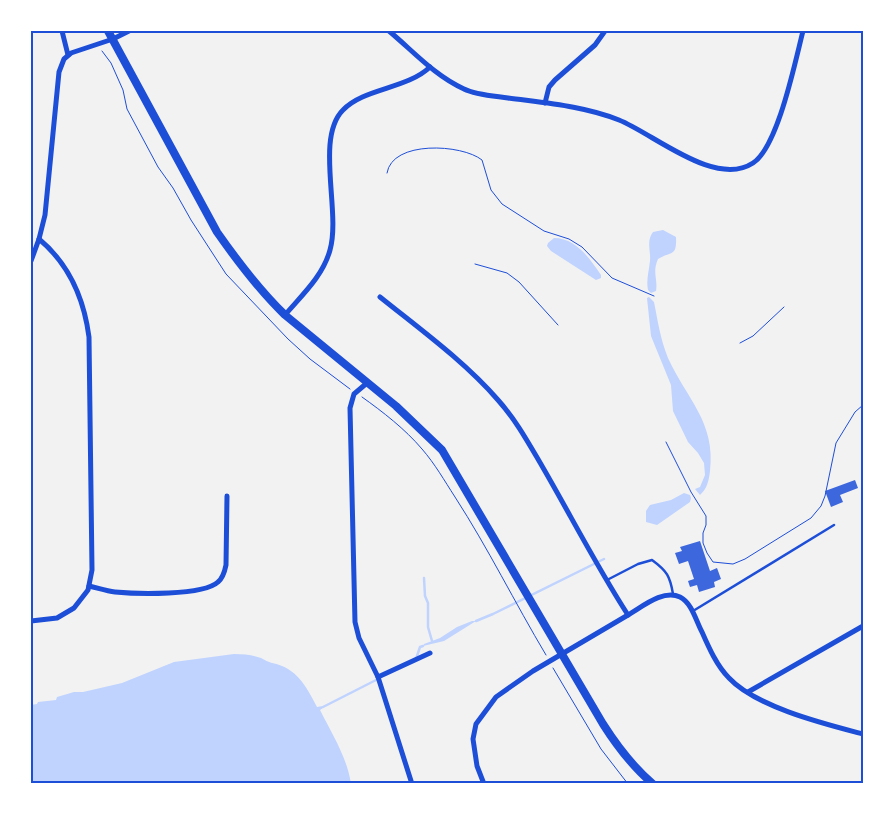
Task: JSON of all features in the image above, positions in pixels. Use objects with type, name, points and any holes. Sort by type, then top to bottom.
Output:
[{"type":"main road","points":[[108,31],[217,232],[238,263],[285,315],[396,406],[442,450],[616,745],[641,774],[653,784]]},
{"type":"street","points":[[62,31],[68,55]]},
{"type":"street","points":[[31,261],[40,239],[45,215],[59,72],[64,59],[80,49],[113,39],[129,31]]},
{"type":"street","points":[[389,31],[430,67],[465,90],[491,96],[597,112],[619,120],[695,160],[719,169],[738,170],[753,164],[761,157],[770,144],[778,122],[803,31]]},
{"type":"street","points":[[545,103],[549,87],[595,45],[604,31]]},
{"type":"street","points":[[285,315],[322,269],[331,247],[330,138],[334,122],[343,109],[356,101],[419,76],[430,67]]},
{"type":"street","points":[[31,621],[57,618],[74,608],[88,590],[92,556],[89,337],[86,316],[64,266],[53,250],[40,239]]},
{"type":"street","points":[[380,297],[464,365],[498,399],[509,413],[552,483],[606,581],[628,615]]},
{"type":"street","points":[[367,383],[355,393],[350,408],[355,622],[360,638],[378,677],[412,784]]},
{"type":"street","points":[[89,586],[115,592],[162,593],[192,590],[218,582],[224,573],[226,565],[227,496]]},
{"type":"street","points":[[484,784],[475,756],[473,739],[476,724],[496,697],[533,671],[628,615],[661,597],[673,595],[685,600],[720,666],[729,678],[748,692],[788,711],[863,734]]},
{"type":"street","points":[[748,692],[863,626]]},
{"type":"street","points":[[378,677],[430,653]]},
{"type":"lane","points":[[692,611],[834,525]]},
{"type":"lane","points":[[606,581],[638,564],[652,560],[663,568],[671,579],[673,595]]},
{"type":"path","points":[[99,44],[111,63],[123,90],[127,110],[158,166],[174,188],[191,220],[226,274],[288,339],[327,372],[404,431],[437,467],[483,542],[532,634],[597,743],[628,784]]},
{"type":"path","points":[[387,173],[390,162],[394,158],[418,149],[438,148],[454,150],[479,157],[482,160],[491,190],[502,204],[544,231],[569,239],[582,246],[612,278],[654,296]]},
{"type":"path","points":[[475,264],[507,273],[518,282],[558,325]]},
{"type":"path","points":[[740,343],[753,336],[784,307]]},
{"type":"path","points":[[666,442],[691,492],[706,516],[703,543],[707,553],[713,562],[733,564],[745,559],[811,518],[821,506],[825,496],[836,443],[855,412],[863,405]]},
{"type":"water","points":[[663,230],[676,237],[676,243],[672,253],[658,259],[655,268],[656,291],[651,293],[648,290],[647,283],[650,239],[653,232]]},
{"type":"water","points":[[554,238],[576,245],[582,250],[597,269],[601,278],[596,280],[551,251],[547,246]]},
{"type":"water","points":[[649,297],[654,302],[661,337],[668,358],[698,411],[708,438],[711,454],[710,474],[706,487],[700,495],[695,489],[700,487],[705,475],[704,463],[688,442],[673,411],[671,385],[651,336],[647,298]]},
{"type":"water","points":[[684,493],[690,495],[690,502],[657,525],[646,522],[646,511],[650,505],[671,500]]},
{"type":"water","points":[[476,621],[444,641],[423,646],[457,627]]},
{"type":"water","points":[[234,654],[255,656],[281,665],[300,679],[317,707],[323,706],[320,710],[343,755],[351,784],[31,784],[31,705],[38,702],[56,700],[57,697],[74,692],[83,692],[122,683],[174,662]]},
{"type":"building","points":[[855,480],[858,488],[840,495],[843,502],[831,507],[825,491]]},
{"type":"building","points":[[700,541],[710,571],[717,568],[721,579],[714,582],[715,587],[699,592],[697,585],[690,587],[688,581],[694,579],[688,561],[679,564],[675,553],[682,551],[680,547]]},
{"type":"waterway","points":[[476,621],[604,559]]},
{"type":"waterway","points":[[424,578],[425,596],[428,603],[428,627],[432,641]]},
{"type":"waterway","points":[[416,659],[420,647],[423,646]]},
{"type":"waterway","points":[[323,707],[378,679]]}]
